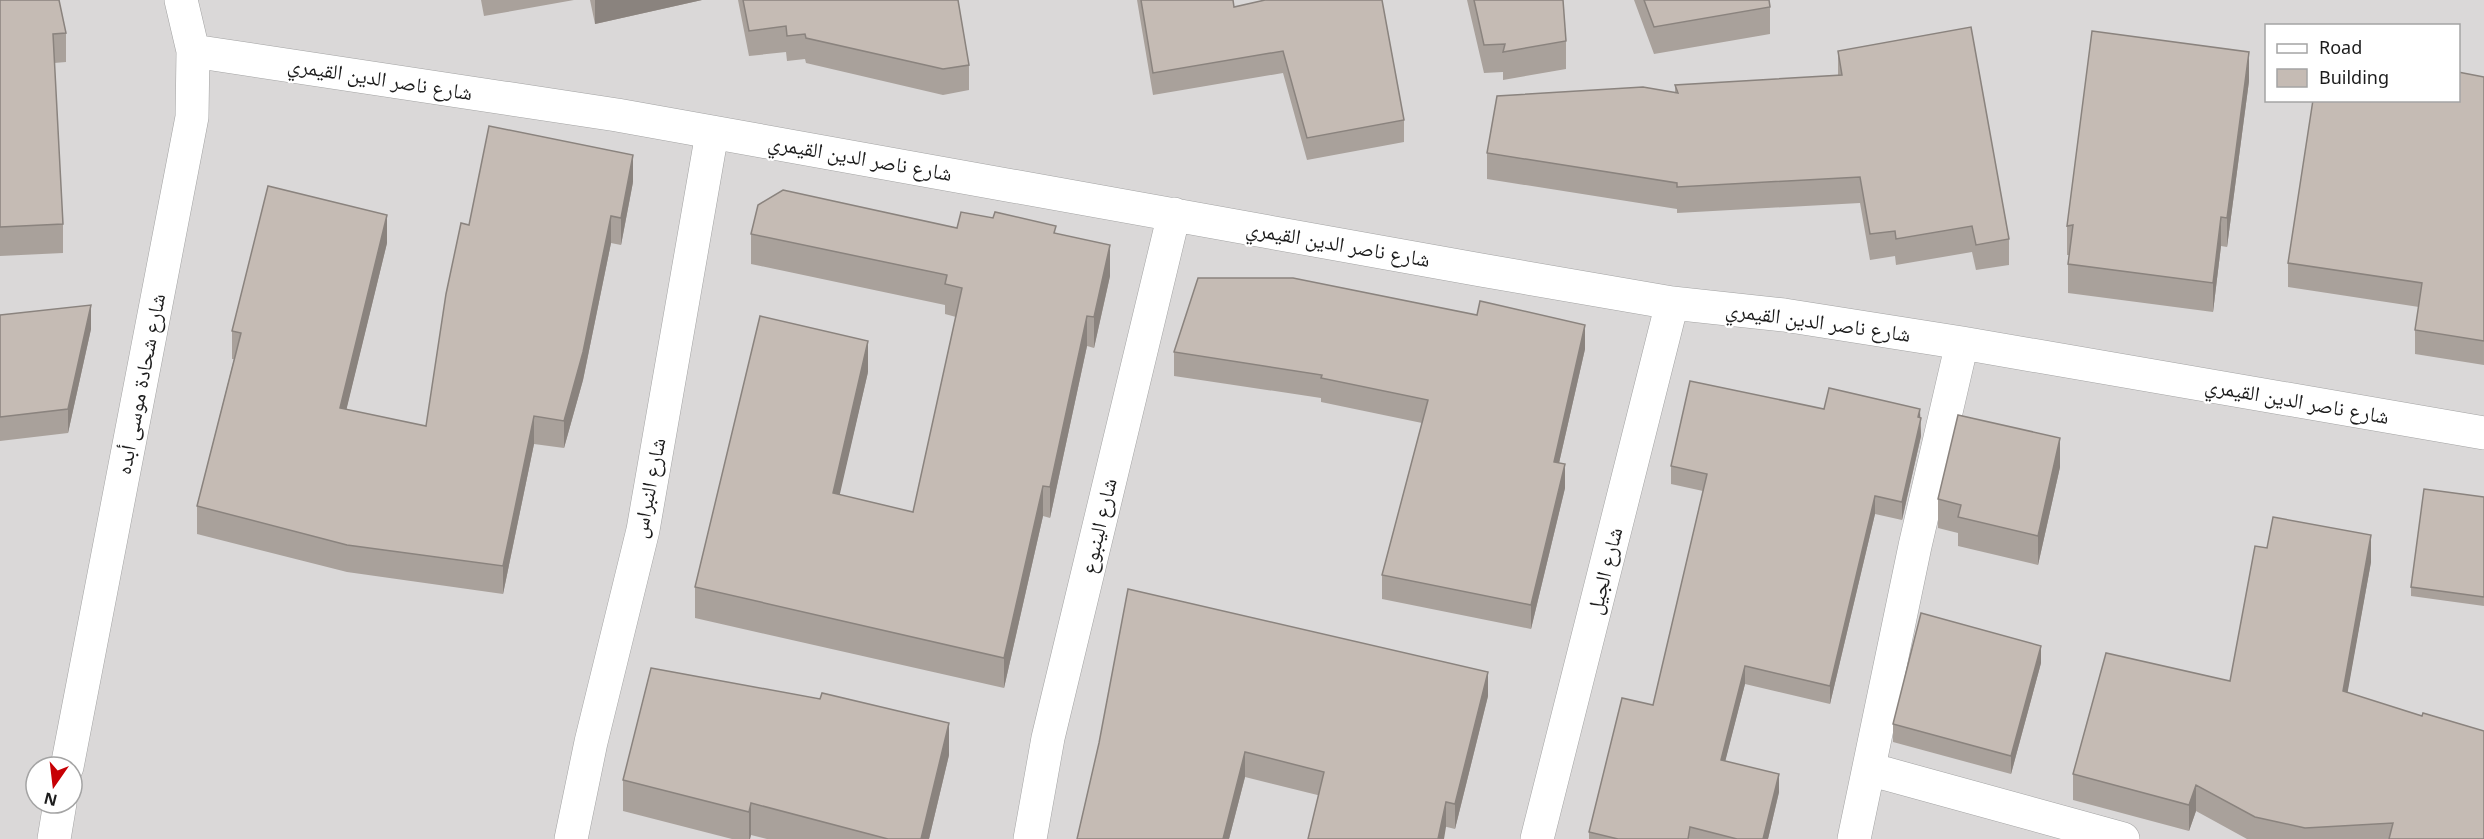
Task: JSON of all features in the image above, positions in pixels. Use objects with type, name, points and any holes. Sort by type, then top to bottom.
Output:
[{"type":"street","name":"شارع شحادة موسى أبده","points":[[69,755],[192,117],[193,51],[181,0]]},
{"type":"street","name":"شارع ناصر الدين القيمري","points":[[193,51],[456,90],[712,133],[1672,303],[1784,315],[1962,343],[2484,433]]},
{"type":"street","name":"شارع النبراس","points":[[571,839],[591,742],[643,530],[712,133]]},
{"type":"street","name":"شارع الينبوع","points":[[1030,839],[1048,738],[1173,214]]},
{"type":"street","name":"شارع الجيل","points":[[1538,839],[1672,303]]},
{"type":"street","points":[[1854,839],[1915,546],[1962,343]]},
{"type":"street","points":[[1869,769],[2123,839]]},
{"type":"street","points":[[54,839],[58,815]]},
{"type":"shaded area","points":[[0,0],[2484,0],[2484,839],[0,839]]},
{"type":"building","points":[[0,0],[59,0],[66,33],[53,34],[63,224],[0,227]]},
{"type":"building","points":[[743,0],[958,0],[969,65],[943,69],[806,38],[805,34],[787,36],[786,26],[749,31]]},
{"type":"building","points":[[1141,0],[1233,0],[1234,7],[1265,0],[1382,0],[1404,120],[1307,138],[1283,51],[1153,73]]},
{"type":"building","points":[[1474,0],[1563,0],[1566,41],[1503,52],[1505,44],[1484,45]]},
{"type":"building","points":[[1644,0],[1769,0],[1770,7],[1654,27]]},
{"type":"building","points":[[1971,27],[2009,239],[1976,245],[1972,226],[1896,239],[1895,231],[1870,234],[1860,177],[1677,187],[1677,183],[1487,153],[1497,96],[1643,87],[1678,93],[1675,85],[1842,75],[1838,51]]},
{"type":"building","points":[[2092,31],[2249,52],[2227,218],[2221,217],[2213,283],[2068,264],[2073,225],[2067,226]]},
{"type":"building","points":[[2460,72],[2484,77],[2484,341],[2415,330],[2422,283],[2288,263],[2313,102],[2460,102]]},
{"type":"building","points":[[489,126],[633,155],[621,218],[611,216],[583,352],[564,421],[534,416],[503,566],[347,545],[197,506],[241,333],[232,331],[268,186],[387,215],[340,408],[426,426],[446,294],[461,223],[469,225]]},
{"type":"building","points":[[783,190],[957,228],[961,212],[993,218],[995,212],[1056,226],[1054,233],[1110,245],[1094,317],[1087,316],[1050,487],[1043,486],[1004,658],[695,587],[760,316],[868,341],[833,493],[913,512],[962,288],[945,284],[947,275],[751,234],[758,205]]},
{"type":"building","points":[[1198,278],[1293,278],[1477,315],[1480,301],[1585,325],[1554,462],[1565,464],[1531,605],[1382,575],[1428,400],[1321,378],[1322,375],[1174,352]]},
{"type":"building","points":[[91,305],[68,409],[0,417],[0,315]]},
{"type":"building","points":[[1690,381],[1824,409],[1829,388],[1920,409],[1918,417],[1921,418],[1902,502],[1875,496],[1830,686],[1745,666],[1721,760],[1779,774],[1763,839],[1737,839],[1690,827],[1688,839],[1618,839],[1589,832],[1622,698],[1653,705],[1707,474],[1671,466]]},
{"type":"building","points":[[1958,415],[2060,438],[2038,536],[1958,517],[1961,505],[1938,499]]},
{"type":"building","points":[[2424,489],[2484,497],[2484,597],[2411,587]]},
{"type":"building","points":[[2273,517],[2371,535],[2343,691],[2422,716],[2423,713],[2484,731],[2484,839],[2389,839],[2393,823],[2305,828],[2255,817],[2196,785],[2189,805],[2073,774],[2106,653],[2230,681],[2255,546],[2267,548]]},
{"type":"building","points":[[1128,589],[1488,672],[1455,804],[1446,802],[1438,839],[1308,839],[1324,772],[1245,752],[1223,839],[1077,839],[1099,743]]},
{"type":"building","points":[[1921,613],[2041,646],[2011,756],[1893,724]]},
{"type":"building","points":[[651,668],[820,699],[822,693],[949,723],[921,839],[888,839],[751,803],[749,812],[623,780]]}]
